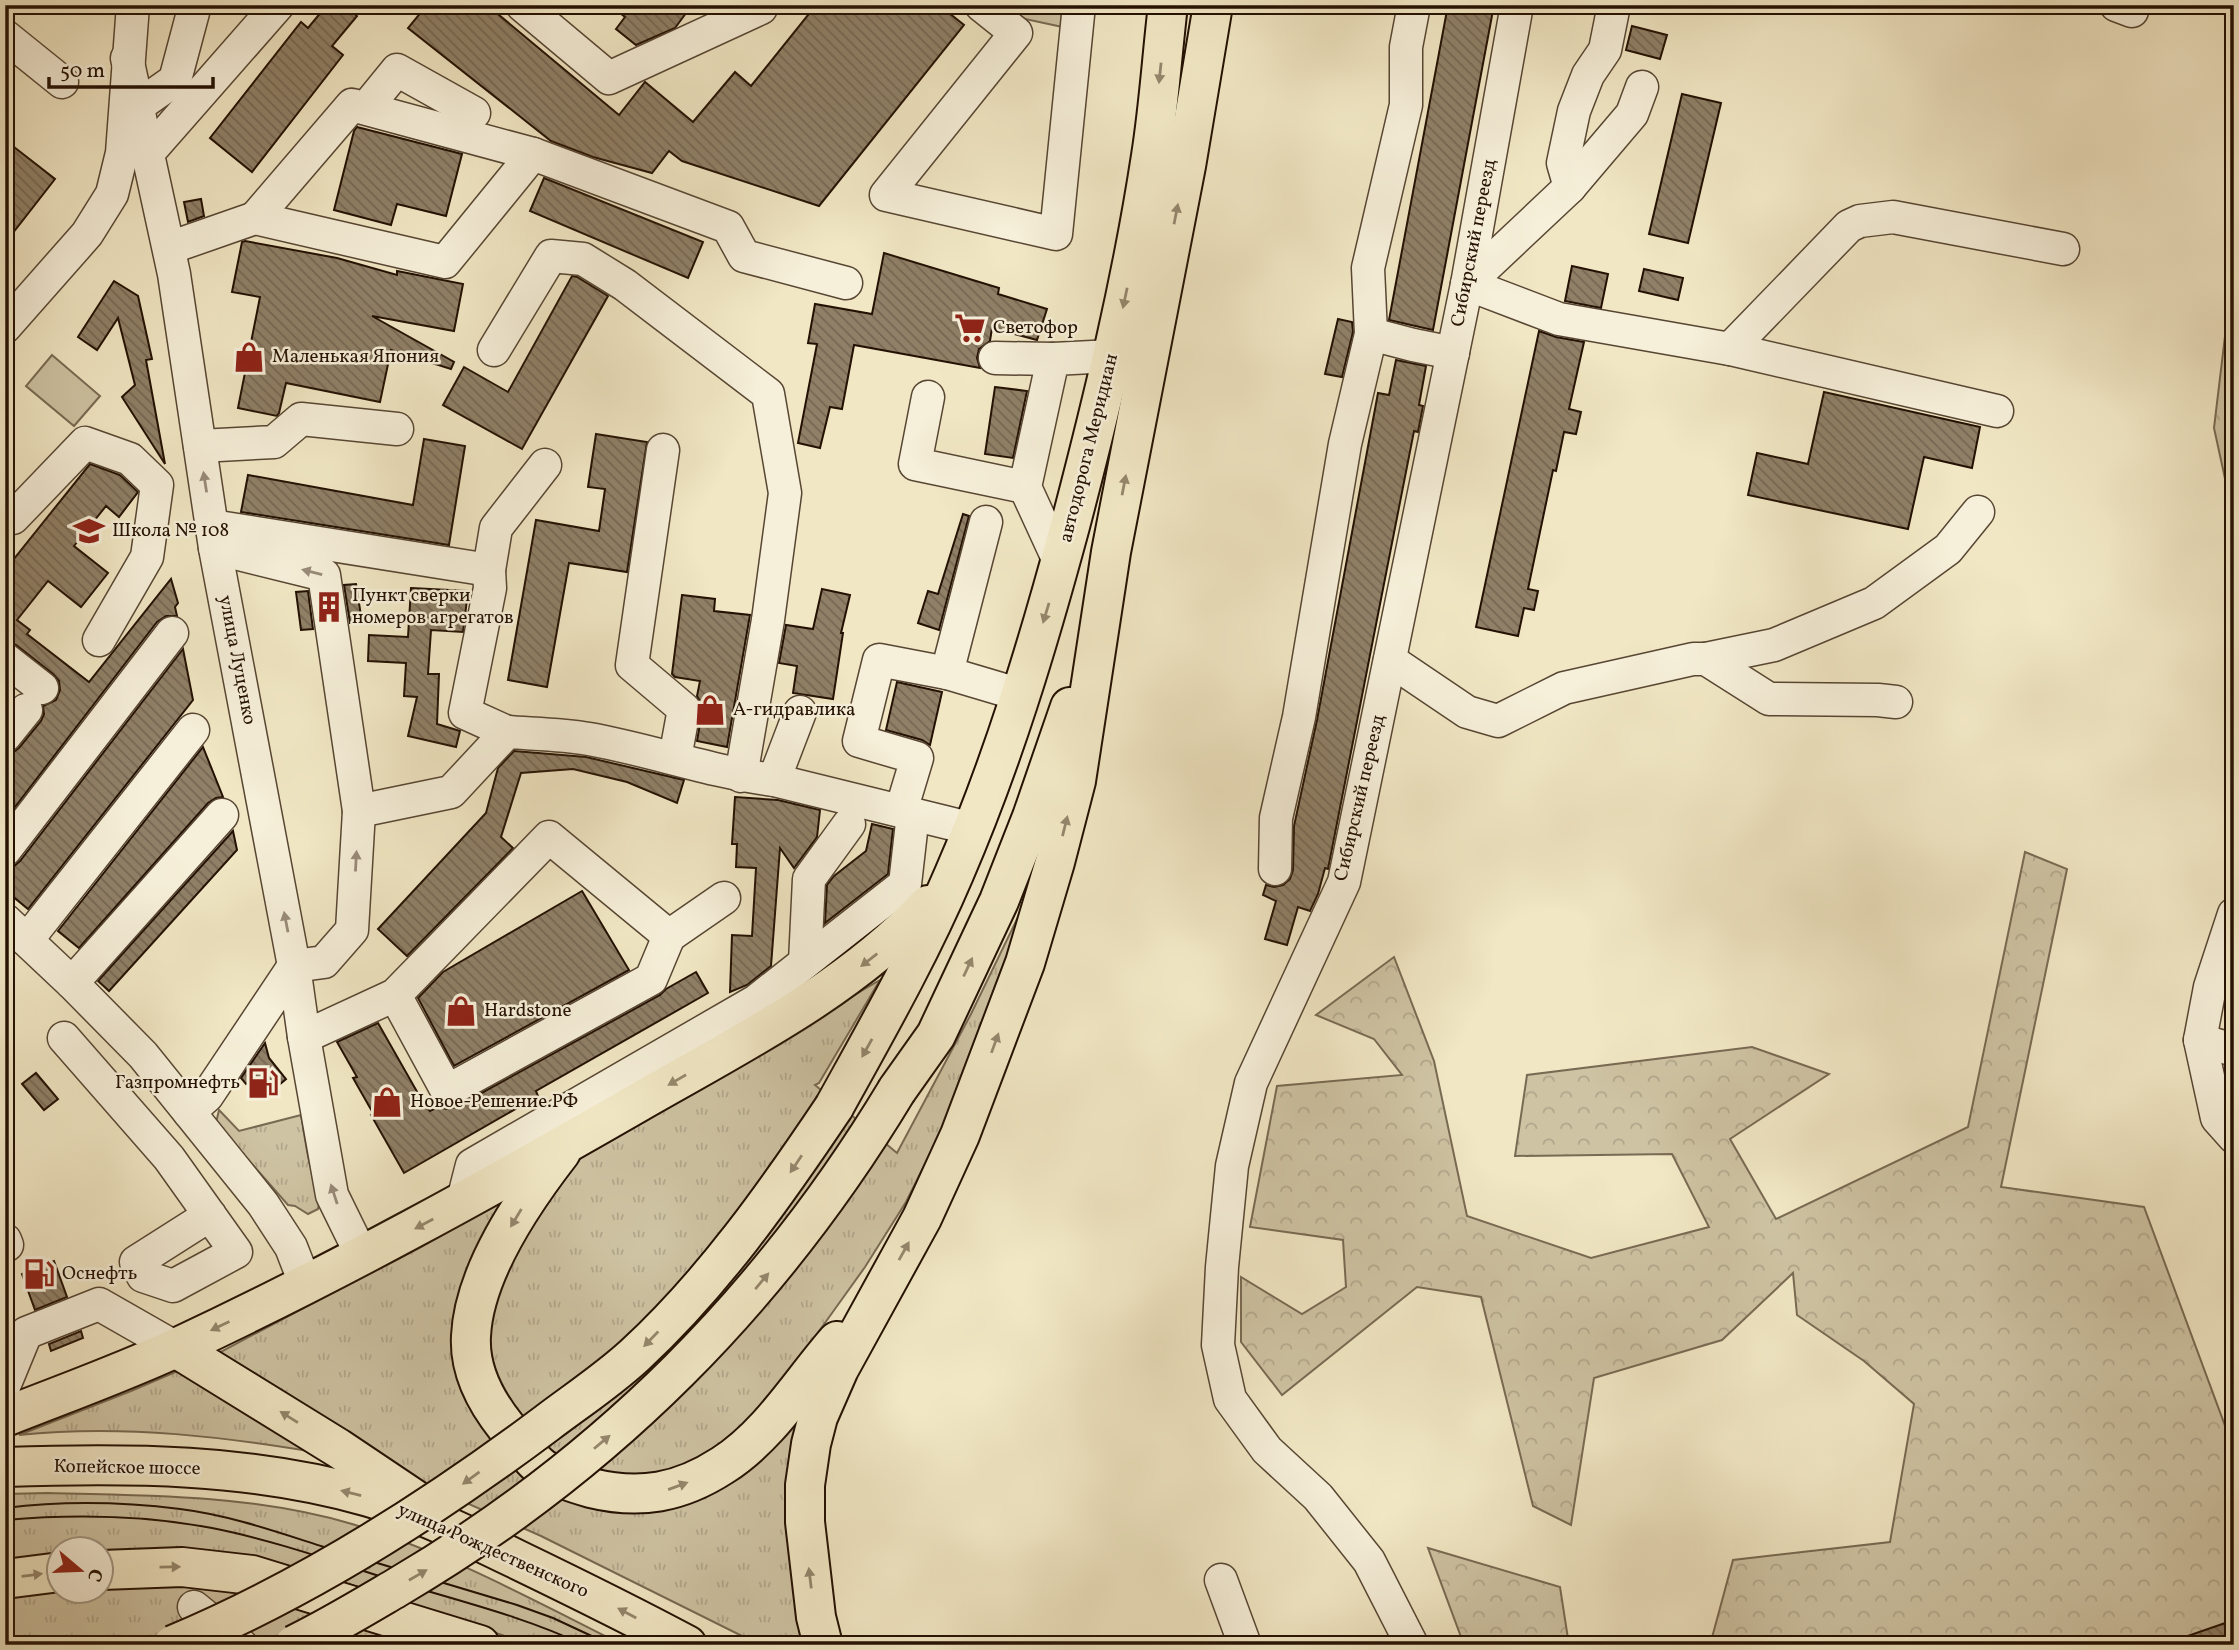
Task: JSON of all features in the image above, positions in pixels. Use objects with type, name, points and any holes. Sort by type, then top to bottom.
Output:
[{"type":"main road","name":"автодорога Меридиан","points":[[173,1645],[352,1555],[439,1501],[634,1356],[689,1299],[750,1227],[834,1107],[900,987],[953,878],[1000,760],[1021,695],[1060,563],[1112,356],[1151,154],[1168,5]]},
{"type":"main road","name":"автодорога Меридиан","points":[[1111,552],[1183,180],[1213,5]]},
{"type":"main road","points":[[294,1645],[449,1557],[553,1483],[650,1400],[739,1309],[791,1246],[863,1146],[897,1090],[936,1035],[999,901],[1070,708],[1111,552]]},
{"type":"main road","points":[[823,1645],[816,1617],[807,1551],[805,1499],[808,1457],[818,1417],[826,1395],[922,1218],[950,1159],[990,1058],[1034,934],[1076,781],[1111,552]]},
{"type":"main road","points":[[5,1417],[176,1348],[462,1204],[569,1142],[762,1014],[831,988],[898,936],[953,878]]},
{"type":"main road","points":[[569,1142],[515,1219],[493,1260],[474,1309],[471,1337],[473,1367],[496,1415],[541,1467],[569,1482],[616,1493],[643,1495],[674,1488],[722,1466],[754,1441],[775,1418],[811,1371],[884,1287]]},
{"type":"main road","points":[[176,1348],[338,1448],[468,1536]]},
{"type":"main road","name":"Копейское шоссе","points":[[5,1467],[183,1467],[249,1474]]},
{"type":"main road","name":"улица Рождественского","points":[[249,1474],[299,1481],[371,1498],[468,1536],[612,1605],[687,1645]]},
{"type":"main road","points":[[116,1569],[182,1567],[252,1575],[410,1621],[480,1645]]},
{"type":"main road","points":[[5,1578],[46,1574]]},
{"type":"street","points":[[5,327],[87,234],[112,194],[122,153],[133,5]]},
{"type":"street","points":[[138,106],[175,80],[195,5]]},
{"type":"street","points":[[149,152],[278,5]]},
{"type":"street","points":[[522,5],[609,78],[761,8],[757,5]]},
{"type":"street","points":[[981,5],[1016,33],[886,195],[1056,234],[1079,5]]},
{"type":"street","points":[[1275,869],[1276,818],[1299,718],[1345,444],[1371,334],[1368,268],[1406,105],[1406,47],[1414,5]]},
{"type":"street","name":"Сибирский переезд","points":[[1412,1645],[1369,1562],[1318,1497],[1267,1450],[1230,1399],[1218,1345],[1231,1166],[1251,1083],[1344,882],[1467,284],[1517,5]]},
{"type":"street","points":[[1570,187],[1563,163],[1574,111],[1588,75],[1605,50],[1614,5]]},
{"type":"street","points":[[5,37],[62,82]]},
{"type":"street","name":"улица Луценко","points":[[127,58],[169,248],[214,537],[294,966],[332,1195],[362,1256]]},
{"type":"street","points":[[366,108],[397,71],[474,113]]},
{"type":"street","points":[[1643,87],[1632,114],[1570,187],[1467,284],[1559,319],[1730,349],[1997,411]]},
{"type":"street","points":[[169,248],[255,218],[352,105],[533,154],[728,227],[744,256],[846,283]]},
{"type":"street","points":[[255,218],[445,262],[533,154]]},
{"type":"street","points":[[112,194],[144,200],[161,214]]},
{"type":"street","points":[[1730,349],[1849,226],[1860,222],[1893,217],[2063,249]]},
{"type":"street","points":[[494,349],[551,256],[583,260],[625,285],[768,394],[785,493],[768,620],[741,776]]},
{"type":"street","points":[[1371,334],[1453,353]]},
{"type":"street","points":[[995,358],[1112,356]]},
{"type":"street","points":[[1053,359],[1025,487],[1060,563]]},
{"type":"street","points":[[928,397],[915,464],[1025,487]]},
{"type":"street","points":[[200,446],[274,442],[302,419],[397,429]]},
{"type":"street","points":[[8,520],[85,443],[130,459],[157,485],[147,557],[99,640]]},
{"type":"street","points":[[663,450],[632,665],[684,709],[675,758]]},
{"type":"street","points":[[545,465],[496,528],[489,570],[490,588],[465,713],[507,732],[586,738],[741,776],[774,780],[973,829]]},
{"type":"street","points":[[1390,660],[1467,712],[1497,721],[1564,688],[1693,659],[1706,659],[1774,645],[1874,603],[1948,549],[1978,512]]},
{"type":"street","points":[[947,673],[986,523]]},
{"type":"street","points":[[214,537],[489,570]]},
{"type":"street","points":[[169,1158],[196,1121],[207,1096],[294,966],[324,962],[352,930],[359,811],[324,575],[214,537]]},
{"type":"street","points":[[5,850],[172,633]]},
{"type":"street","points":[[5,659],[34,699],[5,736]]},
{"type":"street","points":[[1706,659],[1769,699],[1878,699],[1896,702]]},
{"type":"street","points":[[462,1204],[472,1165],[762,1014],[805,962],[905,884],[907,812],[917,758],[859,741],[878,660],[947,673],[1021,695]]},
{"type":"street","points":[[774,780],[800,712]]},
{"type":"street","points":[[193,730],[16,930],[143,1055],[270,1215],[291,1247],[305,1283]]},
{"type":"street","points":[[359,811],[451,792],[507,732]]},
{"type":"street","points":[[72,983],[222,815]]},
{"type":"street","points":[[805,962],[809,879],[849,824]]},
{"type":"street","points":[[304,1037],[395,995],[550,837],[669,936]]},
{"type":"street","points":[[395,995],[447,1091],[651,979],[669,936],[724,898]]},
{"type":"street","points":[[2234,914],[2210,987],[2200,1040],[2217,1118],[2234,1137]]},
{"type":"street","points":[[64,1038],[169,1158],[210,1215]]},
{"type":"street","points":[[2200,1040],[2234,1050]]},
{"type":"street","points":[[5,1384],[26,1333],[99,1304],[176,1348]]},
{"type":"street","points":[[1221,1580],[1244,1645]]},
{"type":"street","points":[[194,1607],[241,1645]]},
{"type":"green space","points":[[1001,5],[1069,5],[1067,28],[1016,17]]},
{"type":"green space","points":[[2234,261],[2234,520],[2214,428]]},
{"type":"green space","points":[[52,355],[100,396],[74,426],[26,386]]},
{"type":"green space","points":[[2025,852],[2067,869],[2001,1187],[2144,1207],[2234,1450],[2234,1645],[1710,1645],[1733,1560],[1890,1542],[1914,1404],[1864,1361],[1797,1315],[1793,1273],[1722,1340],[1594,1378],[1571,1525],[1533,1506],[1481,1297],[1417,1287],[1282,1395],[1241,1342],[1241,1277],[1302,1314],[1346,1287],[1343,1240],[1250,1227],[1277,1086],[1402,1075],[1374,1039],[1316,1015],[1394,957],[1434,1061],[1467,1216],[1591,1258],[1709,1227],[1672,1154],[1515,1156],[1527,1075],[1752,1047],[1829,1074],[1730,1139],[1776,1219],[1968,1127]]},
{"type":"green space","points":[[1033,886],[947,1120],[906,1202],[865,1267],[807,1348],[745,1426],[699,1459],[657,1475],[618,1476],[561,1459],[537,1439],[507,1398],[491,1364],[489,1328],[500,1284],[526,1236],[569,1168],[587,1151],[880,980],[819,1083],[815,1085],[897,1153],[971,1014]]},
{"type":"green space","points":[[219,1110],[239,1131],[301,1115],[309,1159],[319,1192],[318,1209],[308,1214],[288,1205],[216,1123]]},
{"type":"green space","points":[[512,1193],[459,1374],[610,1509],[809,1399],[808,1645],[760,1645],[541,1536],[399,1473],[213,1356]]},
{"type":"green space","points":[[187,1367],[332,1455],[176,1434],[98,1431],[19,1435],[131,1391]]},
{"type":"green space","points":[[5,1494],[201,1498],[315,1514],[387,1535],[456,1563],[623,1645],[531,1645],[377,1592],[249,1557],[205,1550],[116,1551],[116,1534],[46,1534],[46,1557],[5,1561]]},
{"type":"green space","points":[[1428,1548],[1560,1587],[1569,1645],[1464,1645]]},
{"type":"green space","points":[[116,1587],[225,1587],[421,1645],[260,1645],[198,1604],[232,1645],[5,1645],[5,1597],[46,1593],[46,1604],[116,1604]]},
{"type":"building","points":[[327,5],[344,5],[357,16],[332,46],[343,55],[252,172],[210,138],[301,22],[308,28]]},
{"type":"building","points":[[427,5],[487,5],[619,115],[645,82],[693,122],[735,72],[751,86],[816,5],[939,5],[964,25],[819,206],[682,161],[669,151],[652,173],[593,157],[551,141],[408,28]]},
{"type":"building","points":[[610,5],[692,5],[675,28],[636,45],[616,29],[625,17]]},
{"type":"building","points":[[1448,5],[1494,5],[1433,330],[1389,320]]},
{"type":"building","points":[[1632,26],[1667,35],[1660,59],[1626,50]]},
{"type":"building","points":[[1682,94],[1721,103],[1688,243],[1649,234]]},
{"type":"building","points":[[357,127],[462,154],[446,216],[397,204],[391,225],[334,210]]},
{"type":"building","points":[[5,140],[55,179],[5,243]]},
{"type":"building","points":[[544,178],[703,242],[688,278],[530,211]]},
{"type":"building","points":[[201,199],[204,216],[188,222],[184,202]]},
{"type":"building","points":[[242,242],[337,258],[397,275],[397,271],[463,284],[454,331],[372,316],[454,362],[451,369],[391,350],[380,402],[286,383],[277,416],[238,408],[260,297],[232,292]]},
{"type":"building","points":[[884,253],[999,288],[998,294],[1047,309],[1037,340],[992,328],[990,341],[979,349],[977,358],[980,368],[854,345],[842,409],[830,407],[820,448],[798,443],[817,344],[808,343],[815,304],[872,314]]},
{"type":"building","points":[[1572,266],[1608,274],[1601,308],[1565,301]]},
{"type":"building","points":[[1644,269],[1683,278],[1678,300],[1639,291]]},
{"type":"building","points":[[572,276],[608,296],[522,449],[443,405],[464,367],[508,392]]},
{"type":"building","points":[[114,281],[138,296],[152,359],[146,360],[165,464],[122,397],[135,385],[118,318],[97,350],[78,337]]},
{"type":"building","points":[[1338,319],[1352,322],[1353,332],[1342,377],[1325,374]]},
{"type":"building","points":[[1539,331],[1584,342],[1569,409],[1581,412],[1576,434],[1564,432],[1556,471],[1553,470],[1528,589],[1538,591],[1534,610],[1524,608],[1518,636],[1476,627]]},
{"type":"building","points":[[1396,360],[1426,366],[1419,405],[1423,406],[1418,432],[1414,431],[1328,869],[1325,868],[1310,911],[1298,907],[1287,945],[1265,939],[1276,901],[1263,895],[1266,885],[1283,885],[1290,879],[1293,870],[1294,826],[1317,720],[1378,393],[1389,395]]},
{"type":"building","points":[[995,387],[1027,391],[1013,458],[985,454]]},
{"type":"building","points":[[1824,392],[1980,427],[1972,468],[1924,457],[1908,529],[1748,495],[1757,453],[1808,464]]},
{"type":"building","points":[[596,434],[647,442],[627,572],[569,563],[547,687],[508,680],[536,520],[599,531],[605,489],[588,487]]},
{"type":"building","points":[[424,439],[465,446],[449,545],[241,512],[248,475],[413,505]]},
{"type":"building","points":[[90,464],[120,475],[138,492],[119,517],[106,506],[74,546],[108,573],[81,607],[48,581],[17,620],[30,630],[27,634],[89,682],[171,579],[178,603],[175,607],[177,616],[166,616],[157,622],[5,820],[5,754],[19,748],[41,721],[43,706],[56,700],[60,690],[59,681],[53,674],[16,645],[5,641],[5,570]]},
{"type":"building","points":[[963,514],[969,516],[939,630],[918,623],[928,591],[938,594]]},
{"type":"building","points":[[356,584],[362,622],[350,623],[344,585]]},
{"type":"building","points":[[411,588],[468,591],[463,632],[431,630],[428,674],[439,674],[437,724],[460,731],[456,747],[408,736],[417,697],[404,696],[406,663],[368,661],[369,635],[408,637]]},
{"type":"building","points":[[822,589],[850,595],[841,633],[833,699],[793,693],[797,666],[779,663],[786,625],[813,629]]},
{"type":"building","points":[[308,591],[313,629],[301,630],[296,592]]},
{"type":"building","points":[[682,595],[715,599],[714,611],[750,615],[727,747],[697,741],[702,712],[697,696],[700,681],[675,677],[672,674]]},
{"type":"building","points":[[183,649],[193,700],[28,909],[5,890],[5,868],[13,867],[20,861]]},
{"type":"building","points":[[897,682],[942,692],[930,745],[922,740],[886,730]]},
{"type":"building","points":[[203,747],[223,797],[208,803],[79,948],[58,931]]},
{"type":"building","points":[[514,751],[586,757],[684,780],[677,803],[627,782],[573,769],[521,773],[501,837],[513,848],[407,956],[378,929],[486,813],[498,768]]},
{"type":"building","points":[[735,797],[778,800],[820,810],[817,837],[794,868],[780,848],[771,966],[747,985],[730,992],[732,935],[752,936],[756,868],[736,867],[737,844],[732,844]]},
{"type":"building","points":[[872,824],[893,829],[888,874],[825,923],[827,885],[834,876],[866,851]]},
{"type":"building","points":[[233,831],[237,850],[109,991],[98,981]]},
{"type":"building","points":[[582,891],[629,970],[454,1066],[418,998],[443,972]]},
{"type":"building","points":[[696,972],[708,993],[536,1091],[538,1096],[404,1173],[371,1115],[373,1113],[353,1078],[357,1077],[337,1042],[378,1023],[424,1104],[430,1111],[438,1107],[447,1109],[456,1107],[660,995]]},
{"type":"building","points":[[265,1043],[269,1058],[286,1079],[267,1095],[253,1079],[246,1084],[241,1078]]},
{"type":"building","points":[[36,1073],[58,1099],[44,1110],[22,1084]]},
{"type":"building","points":[[54,1261],[67,1297],[35,1310],[22,1274]]},
{"type":"building","points":[[81,1331],[83,1338],[51,1351],[49,1344]]},
{"type":"building","points":[[2234,1620],[2234,1645],[2171,1645],[2170,1642]]},
{"type":"tram line","points":[[5,1508],[70,1503],[115,1504],[217,1515],[517,1605],[553,1618],[611,1645]]},
{"type":"tram line","points":[[5,1520],[109,1517],[160,1520],[237,1533],[497,1612],[584,1645]]},
{"type":"place","name":"Светофор","points":[[970,328]]},
{"type":"place","name":"Маленькая Япония","points":[[249,357]]},
{"type":"place","name":"Школа № 108","points":[[89,531]]},
{"type":"place","name":"Пункт сверки номеров агрегатов","points":[[329,607]]},
{"type":"place","name":"А-гидравлика","points":[[710,710]]},
{"type":"place","name":"Hardstone","points":[[461,1011]]},
{"type":"place","name":"Газпромнефть","points":[[263,1083]]},
{"type":"place","name":"Новое-Решение.РФ","points":[[387,1102]]},
{"type":"place","name":"Оснефть","points":[[39,1274]]}]
